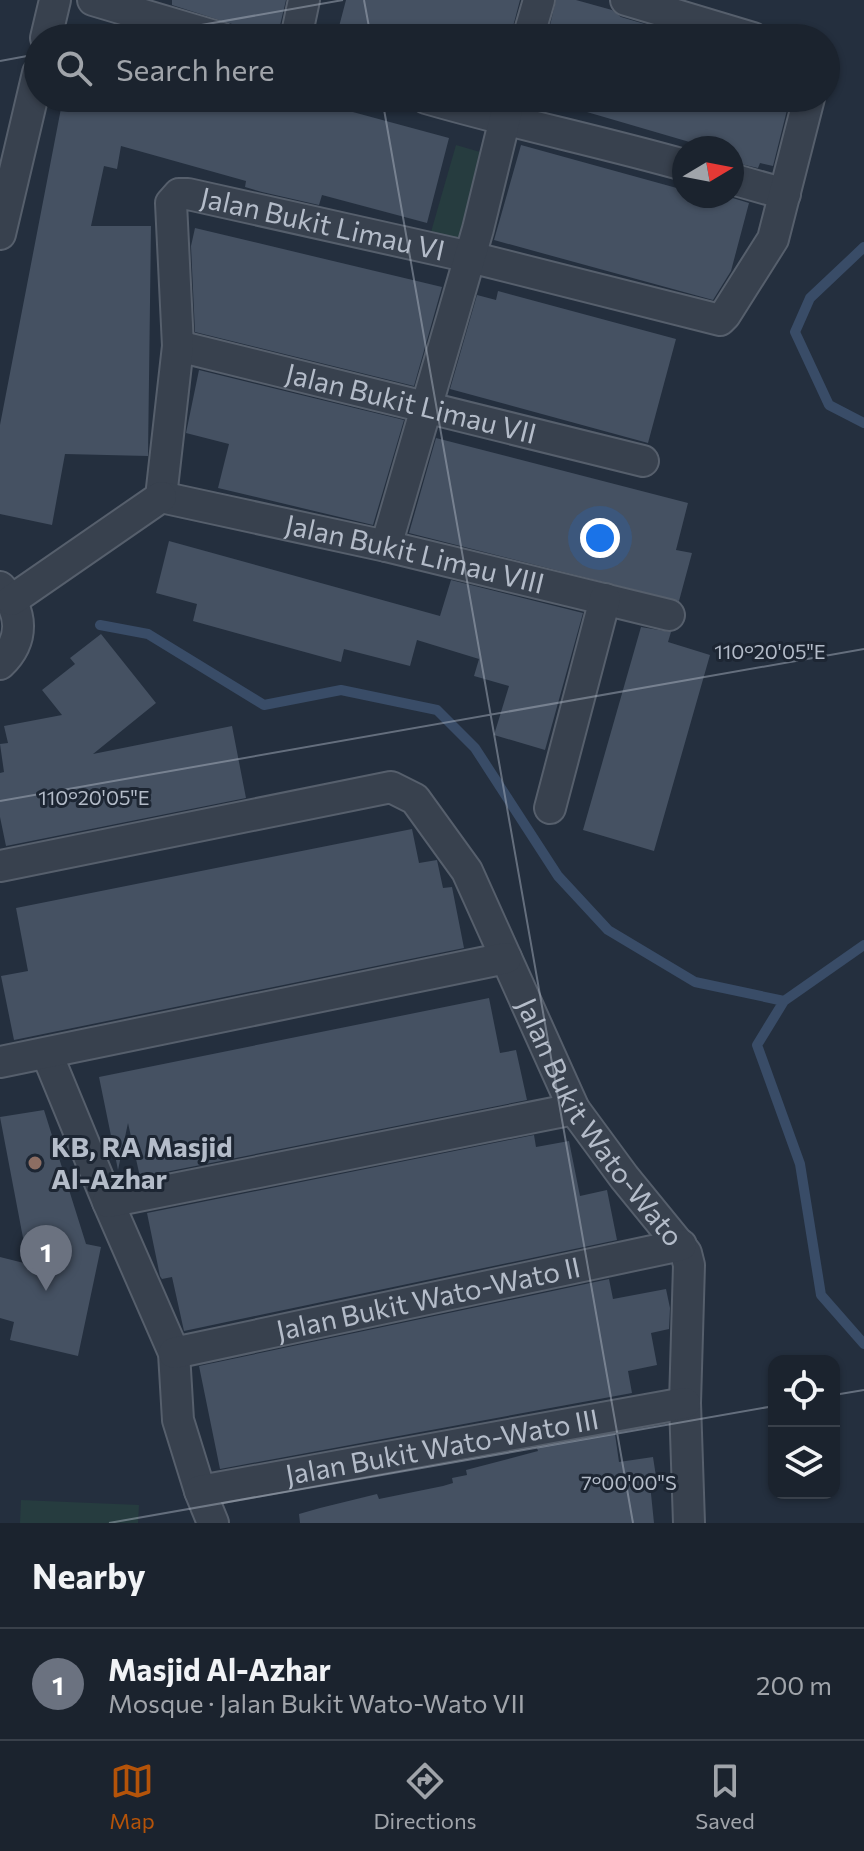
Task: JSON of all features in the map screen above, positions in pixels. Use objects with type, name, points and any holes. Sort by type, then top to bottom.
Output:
[{"type":"street","points":[[49,24],[55,0]]},
{"type":"street","points":[[93,0],[153,8],[189,24]]},
{"type":"street","points":[[299,24],[304,0]]},
{"type":"street","points":[[532,24],[539,0]]},
{"type":"street","points":[[626,0],[688,9],[722,24]]},
{"type":"street","points":[[0,234],[29,112]]},
{"type":"street","points":[[386,546],[470,257],[506,112]]},
{"type":"street","points":[[515,112],[586,137],[672,162]]},
{"type":"street","points":[[744,182],[785,194],[806,112]]},
{"type":"street","name":"Jalan Bukit Limau VI","points":[[161,497],[178,346],[171,203],[179,194],[470,257],[720,320],[773,239],[785,194]]},
{"type":"street","name":"Jalan Bukit Limau VII","points":[[178,346],[643,461]]},
{"type":"street","points":[[0,664],[10,654],[18,637],[19,618],[6,593],[161,497]]},
{"type":"street","name":"Jalan Bukit Limau VIII","points":[[161,497],[386,546],[669,615]]},
{"type":"street","points":[[550,808],[605,599]]},
{"type":"street","name":"Jalan Bukit Wato-Wato","points":[[0,866],[391,787],[415,799],[467,871],[574,1109],[686,1253],[689,1265],[685,1403],[689,1523]]},
{"type":"street","points":[[0,1062],[506,958]]},
{"type":"street","points":[[47,1054],[174,1353],[178,1420],[213,1523]]},
{"type":"street","points":[[108,1202],[574,1109]]},
{"type":"street","name":"Jalan Bukit Wato-Wato II","points":[[174,1353],[681,1245]]},
{"type":"street","name":"Jalan Bukit Wato-Wato III","points":[[200,1491],[685,1403]]},
{"type":"green space","points":[[456,145],[487,154],[462,241],[431,232]]},
{"type":"green space","points":[[21,1500],[139,1505],[138,1523],[20,1523]]},
{"type":"building","points":[[172,0],[286,0],[280,24],[232,24],[172,5]]},
{"type":"building","points":[[346,0],[520,0],[514,24],[340,24]]},
{"type":"building","points":[[556,0],[576,0],[612,10],[621,17],[645,24],[550,24]]},
{"type":"building","points":[[60,112],[353,112],[449,138],[427,223],[322,195],[319,205],[262,192],[245,187],[246,181],[121,146],[117,169],[104,166],[91,226],[151,226],[148,456],[65,454],[52,525],[0,514],[0,425]]},
{"type":"building","points":[[587,112],[786,112],[773,166],[760,163],[758,168],[744,165],[744,136],[672,137]]},
{"type":"building","points":[[521,145],[672,187],[672,208],[744,208],[744,201],[749,203],[731,271],[713,300],[494,240]]},
{"type":"building","points":[[195,228],[442,287],[414,386],[195,332],[191,246]]},
{"type":"building","points":[[498,291],[676,339],[648,443],[450,389],[477,295],[496,300]]},
{"type":"building","points":[[199,370],[404,420],[373,525],[218,488],[229,444],[186,433]]},
{"type":"building","points":[[436,438],[688,503],[676,550],[692,553],[679,601],[409,533]]},
{"type":"building","points":[[169,541],[440,616],[451,580],[583,613],[545,750],[494,735],[509,686],[474,676],[479,659],[417,640],[410,666],[344,649],[341,662],[193,621],[197,604],[156,593]]},
{"type":"building","points":[[641,627],[671,632],[668,642],[710,655],[654,851],[583,830]]},
{"type":"building","points":[[101,634],[156,703],[93,754],[232,726],[246,798],[6,846],[0,817],[0,773],[4,772],[0,744],[8,743],[4,726],[62,715],[42,690],[75,664],[70,658]]},
{"type":"building","points":[[412,829],[419,863],[437,860],[443,888],[452,887],[464,948],[14,1040],[1,976],[28,971],[16,908]]},
{"type":"building","points":[[489,998],[500,1053],[516,1050],[527,1100],[140,1177],[128,1123],[118,1170],[99,1077]]},
{"type":"building","points":[[44,1110],[86,1244],[101,1247],[78,1356],[10,1340],[14,1322],[0,1318],[0,1257],[28,1264],[0,1117]]},
{"type":"building","points":[[534,1135],[536,1147],[569,1141],[580,1196],[607,1190],[617,1240],[184,1331],[172,1277],[162,1279],[160,1276],[147,1213]]},
{"type":"building","points":[[609,1279],[613,1299],[666,1289],[670,1308],[669,1329],[651,1333],[657,1365],[628,1371],[632,1393],[220,1469],[199,1366]]},
{"type":"building","points":[[615,1434],[619,1462],[653,1457],[657,1483],[650,1484],[654,1523],[300,1523],[299,1514],[320,1508],[377,1494],[379,1499],[443,1486],[453,1483],[452,1478],[467,1475],[466,1470],[538,1451],[537,1448]]},
{"type":"waterway","points":[[864,247],[810,298],[795,332],[829,405],[864,423]]},
{"type":"waterway","points":[[100,625],[148,634],[264,705],[341,690],[437,710],[475,748],[558,876],[608,930],[695,982],[784,1001]]},
{"type":"waterway","points":[[864,945],[784,1001],[757,1045],[800,1164],[821,1295],[864,1344]]},
{"type":"place","name":"KB, RA Masjid Al-Azhar","points":[[35,1163]]},
{"type":"place","name":"Masjid Al-Azhar","points":[[46,1291]]}]
